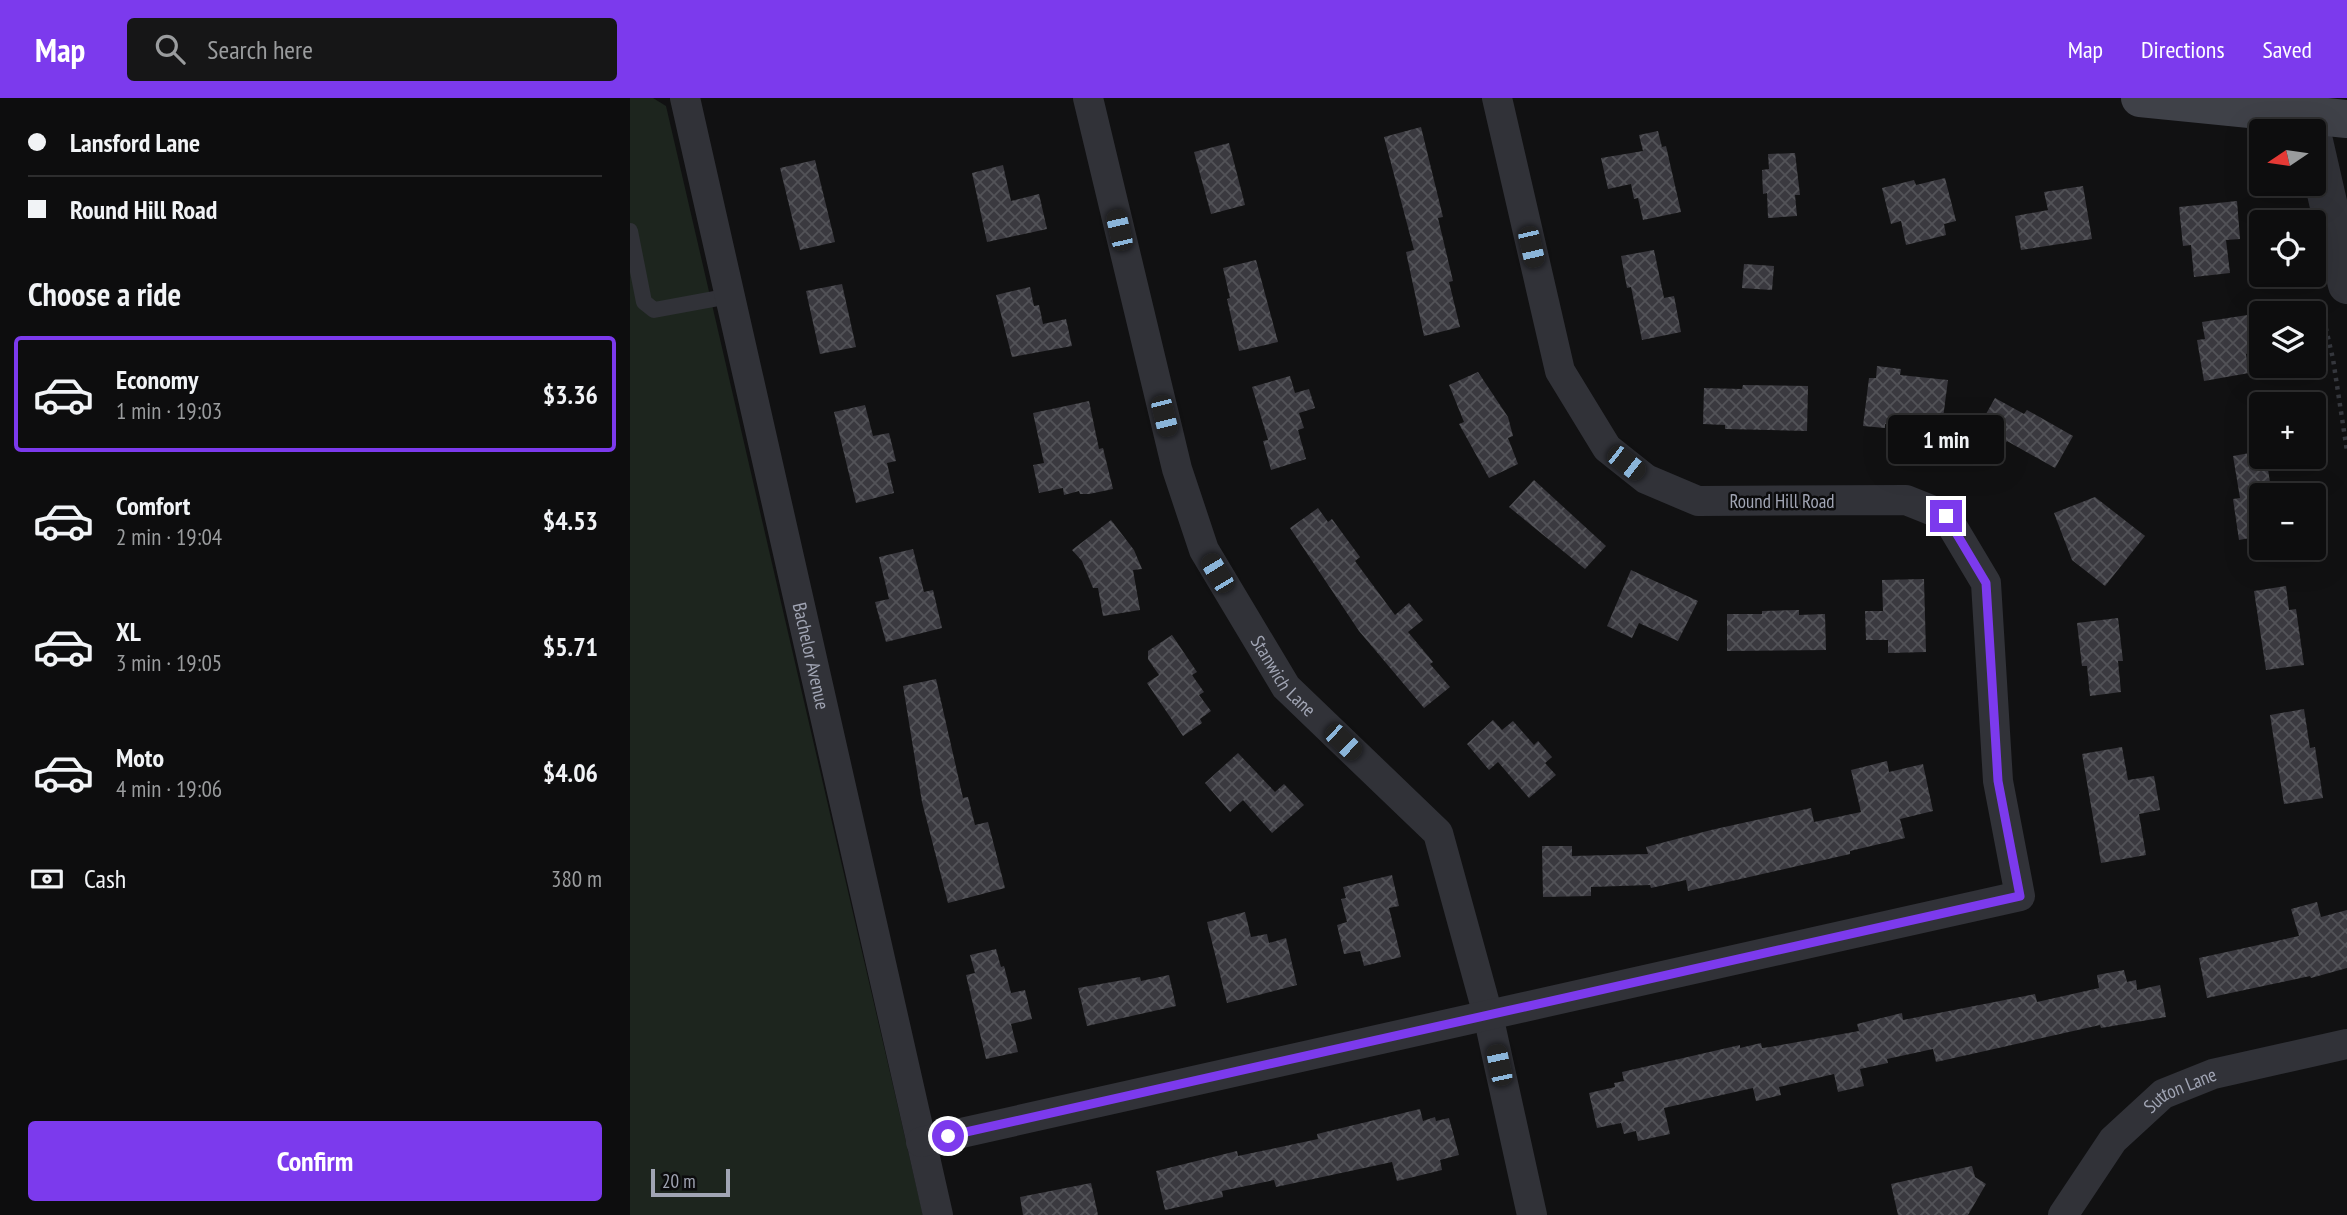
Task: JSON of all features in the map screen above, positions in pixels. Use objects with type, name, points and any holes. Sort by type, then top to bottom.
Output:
[{"type":"main road","points":[[2140,98],[2294,119]]},
{"type":"main road","points":[[2326,120],[2347,119]]},
{"type":"street","name":"Bachelor Avenue","points":[[685,98],[938,1215]]},
{"type":"street","name":"Stanwich Lane","points":[[1088,98],[1177,469],[1204,550],[1286,688],[1437,833],[1488,1015],[1532,1215]]},
{"type":"street","name":"Round Hill Road","points":[[1488,1015],[2020,896],[1998,781],[1986,583],[1946,516],[1906,500],[1698,501],[1646,479],[1607,448],[1560,371],[1497,98]]},
{"type":"street","points":[[2320,196],[2333,292]]},
{"type":"street","points":[[921,1142],[1488,1015]]},
{"type":"street","name":"Sutton Lane","points":[[2063,1215],[2113,1140],[2163,1094],[2213,1074],[2347,1044]]},
{"type":"lane","points":[[630,231],[644,302],[654,310],[730,296]]},
{"type":"path","points":[[2333,292],[2333,359],[2347,451]]},
{"type":"shaded area","points":[[630,98],[653,98],[666,106],[923,1215],[630,1215]]},
{"type":"building","points":[[1421,127],[1443,217],[1438,218],[1453,281],[1449,282],[1460,327],[1424,336],[1406,252],[1414,250],[1384,137]]},
{"type":"building","points":[[1658,131],[1662,147],[1666,146],[1681,212],[1643,220],[1638,198],[1634,199],[1631,184],[1608,189],[1601,158],[1643,151],[1639,135]]},
{"type":"building","points":[[1229,143],[1245,205],[1211,214],[1194,152]]},
{"type":"building","points":[[1795,153],[1800,195],[1795,195],[1797,216],[1768,218],[1767,193],[1763,194],[1762,170],[1769,169],[1768,154]]},
{"type":"building","points":[[815,160],[835,242],[800,250],[780,168]]},
{"type":"building","points":[[1003,165],[1011,201],[1039,194],[1047,229],[987,242],[972,173]]},
{"type":"building","points":[[1945,178],[1956,221],[1944,224],[1946,235],[1906,245],[1901,221],[1891,224],[1882,188],[1914,180],[1916,185]]},
{"type":"building","points":[[2083,186],[2092,239],[2021,250],[2015,216],[2048,210],[2044,192]]},
{"type":"building","points":[[2237,201],[2240,239],[2226,240],[2230,273],[2194,277],[2191,245],[2183,246],[2179,207]]},
{"type":"building","points":[[1654,250],[1664,298],[1674,296],[1681,332],[1642,340],[1631,287],[1627,288],[1621,256]]},
{"type":"building","points":[[1256,260],[1278,342],[1239,351],[1223,268]]},
{"type":"building","points":[[1744,264],[1774,266],[1772,290],[1742,288]]},
{"type":"building","points":[[842,284],[856,347],[820,354],[806,291]]},
{"type":"building","points":[[1030,287],[1034,306],[1039,305],[1043,324],[1066,319],[1072,346],[1012,357],[996,295]]},
{"type":"building","points":[[2249,315],[2249,353],[2246,354],[2249,373],[2204,381],[2197,340],[2205,339],[2202,322]]},
{"type":"building","points":[[1877,366],[1901,369],[1900,375],[1948,380],[1941,433],[1885,424],[1885,428],[1863,426],[1869,378],[1876,378]]},
{"type":"building","points":[[1478,372],[1508,417],[1513,436],[1508,438],[1518,464],[1489,478],[1459,424],[1464,422],[1449,385]]},
{"type":"building","points":[[1290,376],[1295,393],[1309,389],[1315,408],[1299,413],[1304,428],[1298,430],[1306,459],[1271,470],[1263,441],[1268,440],[1252,387]]},
{"type":"building","points":[[1743,385],[1808,386],[1807,431],[1725,429],[1725,425],[1703,424],[1704,388],[1742,389]]},
{"type":"building","points":[[1995,398],[2024,414],[2027,410],[2073,436],[2055,468],[2007,441],[2004,445],[1977,430]]},
{"type":"building","points":[[1089,401],[1099,449],[1103,448],[1113,489],[1089,494],[1080,494],[1079,491],[1064,495],[1063,488],[1039,493],[1033,465],[1044,463],[1033,413]]},
{"type":"building","points":[[865,405],[873,436],[889,433],[896,461],[887,463],[894,493],[856,503],[834,412]]},
{"type":"building","points":[[2249,453],[2249,469],[2268,469],[2270,483],[2249,483],[2249,538],[2239,540],[2233,499],[2240,498],[2233,456]]},
{"type":"building","points":[[1534,480],[1606,546],[1585,569],[1509,507]]},
{"type":"building","points":[[2095,497],[2145,536],[2105,586],[2072,560],[2054,513]]},
{"type":"building","points":[[1318,508],[1328,522],[1332,519],[1360,557],[1355,561],[1395,615],[1409,603],[1423,620],[1408,632],[1450,687],[1424,708],[1359,631],[1290,528]]},
{"type":"building","points":[[1111,520],[1134,550],[1142,569],[1133,570],[1140,610],[1103,616],[1098,588],[1093,588],[1082,561],[1072,550]]},
{"type":"building","points":[[913,549],[924,592],[933,590],[942,628],[886,642],[875,602],[889,599],[879,557]]},
{"type":"building","points":[[1631,570],[1698,601],[1678,641],[1639,623],[1632,638],[1607,626]]},
{"type":"building","points":[[1924,579],[1926,652],[1888,653],[1888,640],[1866,640],[1865,611],[1883,611],[1882,580]]},
{"type":"building","points":[[2286,586],[2289,610],[2296,609],[2304,665],[2266,670],[2254,591]]},
{"type":"building","points":[[1799,610],[1799,615],[1825,614],[1826,650],[1727,651],[1727,614]]},
{"type":"building","points":[[2118,618],[2123,661],[2118,661],[2121,692],[2090,696],[2087,666],[2082,666],[2077,623]]},
{"type":"building","points":[[1172,635],[1197,672],[1192,675],[1204,692],[1199,695],[1211,711],[1200,719],[1202,723],[1183,736],[1147,683],[1159,675],[1148,659],[1148,651]]},
{"type":"building","points":[[936,679],[963,798],[968,797],[975,825],[988,822],[1005,888],[948,903],[922,802],[903,686]]},
{"type":"building","points":[[2304,709],[2310,748],[2315,747],[2323,798],[2284,804],[2270,715]]},
{"type":"building","points":[[1493,720],[1502,730],[1513,721],[1534,745],[1538,741],[1552,757],[1545,763],[1556,775],[1529,798],[1498,762],[1489,770],[1467,744]]},
{"type":"building","points":[[2122,747],[2128,780],[2154,776],[2160,810],[2139,814],[2146,855],[2101,863],[2082,754]]},
{"type":"building","points":[[1238,753],[1275,792],[1284,784],[1304,805],[1272,833],[1243,800],[1230,812],[1205,783]]},
{"type":"building","points":[[1887,761],[1889,772],[1923,764],[1933,811],[1900,819],[1905,838],[1850,851],[1850,854],[1688,891],[1686,880],[1651,888],[1650,885],[1591,887],[1591,896],[1543,897],[1542,846],[1572,846],[1572,856],[1648,854],[1646,847],[1811,808],[1814,822],[1861,812],[1851,770]]},
{"type":"building","points":[[1392,875],[1399,906],[1389,908],[1401,957],[1364,966],[1360,951],[1344,954],[1337,925],[1347,922],[1341,899],[1346,898],[1343,887]]},
{"type":"building","points":[[2317,902],[2321,917],[2347,910],[2347,968],[2311,978],[2310,976],[2207,998],[2199,958],[2299,936],[2291,909]]},
{"type":"building","points":[[1245,912],[1251,937],[1267,934],[1269,943],[1286,938],[1297,985],[1227,1003],[1207,922]]},
{"type":"building","points":[[996,949],[1011,993],[1025,990],[1032,1019],[1011,1024],[1018,1052],[986,1059],[966,975],[975,973],[970,955]]},
{"type":"building","points":[[2124,970],[2127,982],[2136,980],[2137,990],[2160,985],[2166,1017],[2101,1028],[2100,1025],[1936,1062],[1933,1049],[1887,1059],[1888,1063],[1860,1069],[1864,1086],[1838,1092],[1834,1074],[1779,1087],[1781,1095],[1756,1101],[1753,1088],[1664,1108],[1670,1134],[1638,1141],[1636,1131],[1624,1134],[1621,1123],[1597,1128],[1589,1093],[1615,1087],[1614,1083],[1624,1081],[1622,1072],[1740,1045],[1740,1048],[1761,1043],[1762,1048],[1859,1031],[1857,1024],[1902,1013],[1903,1020],[2035,994],[2037,1002],[2099,988],[2097,975]]},
{"type":"building","points":[[1169,975],[1176,1006],[1087,1026],[1078,988],[1140,977],[1141,981]]},
{"type":"building","points":[[1420,1109],[1423,1121],[1435,1117],[1436,1121],[1449,1118],[1459,1155],[1440,1160],[1442,1170],[1397,1181],[1392,1162],[1276,1187],[1274,1180],[1222,1191],[1223,1197],[1165,1210],[1156,1171],[1237,1151],[1238,1156],[1318,1139],[1317,1134]]},
{"type":"building","points":[[1972,1166],[1975,1177],[1986,1184],[1968,1215],[1898,1215],[1891,1184]]},
{"type":"building","points":[[1091,1183],[1098,1215],[1023,1215],[1020,1197]]},
{"type":"route","points":[[948,1136],[2020,896],[1998,781],[1986,583],[1946,516]]}]
